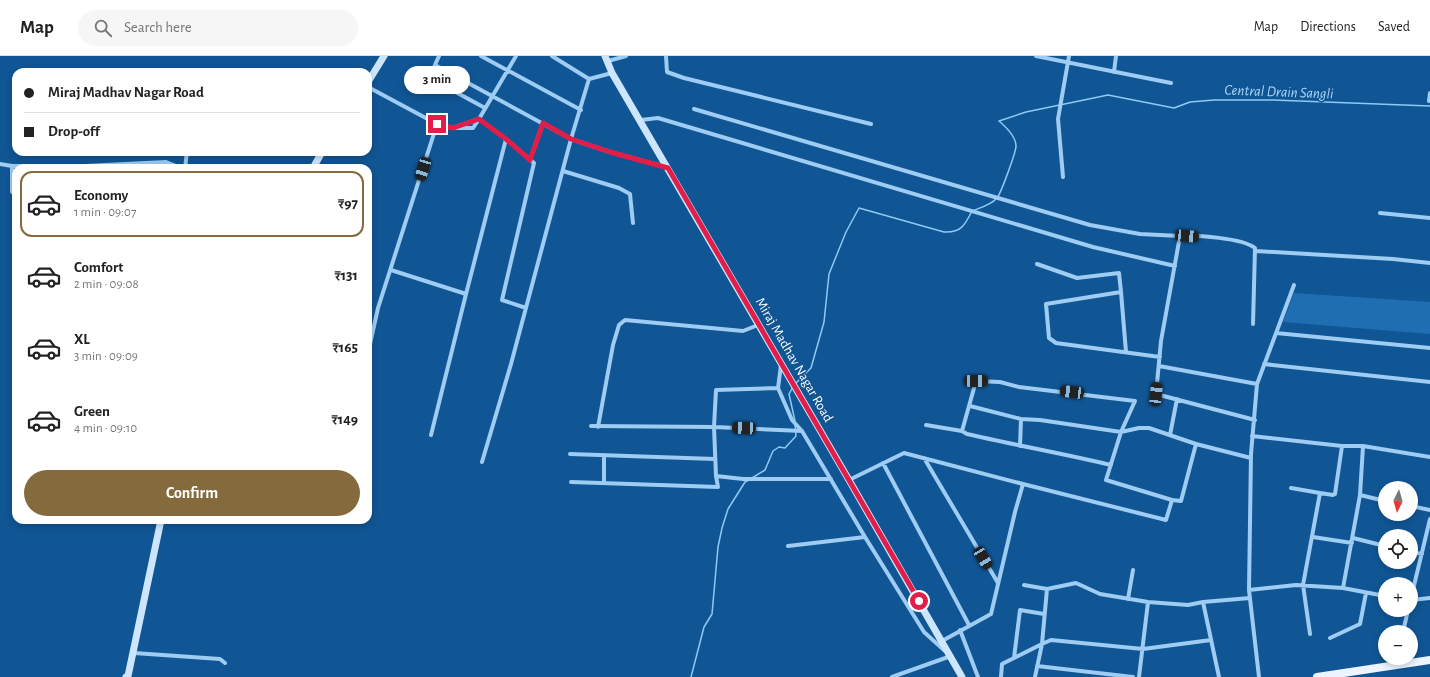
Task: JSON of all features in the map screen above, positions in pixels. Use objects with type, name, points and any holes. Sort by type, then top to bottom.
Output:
[{"type":"main road","points":[[1418,661],[1430,660]]},
{"type":"main road","points":[[1317,677],[1380,665]]},
{"type":"street","points":[[372,76],[384,56]]},
{"type":"street","points":[[439,56],[430,78],[485,108]]},
{"type":"street","points":[[481,56],[581,110]]},
{"type":"street","points":[[372,89],[437,124],[453,128],[473,128],[493,97],[516,56]]},
{"type":"street","points":[[552,56],[589,79],[612,73]]},
{"type":"street","points":[[606,59],[626,56]]},
{"type":"street","points":[[666,56],[667,72],[684,78],[871,124]]},
{"type":"street","points":[[1036,56],[1171,83]]},
{"type":"street","points":[[1063,177],[1058,119],[1069,56]]},
{"type":"street","points":[[1114,72],[1116,56]]},
{"type":"street","name":"Miraj Madhav Nagar Road","points":[[606,59],[612,73],[641,120],[758,325],[850,480],[962,677]]},
{"type":"street","points":[[435,65],[571,139],[610,152],[668,168]]},
{"type":"street","points":[[482,462],[589,79]]},
{"type":"street","points":[[1429,101],[1430,93]]},
{"type":"street","points":[[694,109],[1090,225],[1140,234],[1208,237],[1249,243],[1256,248],[1253,324]]},
{"type":"street","points":[[641,120],[658,118],[1094,247],[1175,266]]},
{"type":"street","points":[[453,128],[479,119]]},
{"type":"street","points":[[479,119],[506,139],[534,163],[502,300],[526,308]]},
{"type":"street","points":[[530,160],[543,123]]},
{"type":"street","points":[[372,335],[378,308],[437,124]]},
{"type":"street","points":[[431,435],[506,139]]},
{"type":"street","points":[[144,164],[166,162],[169,164]]},
{"type":"street","points":[[0,164],[12,166],[12,192]]},
{"type":"street","points":[[563,171],[619,188],[630,194],[633,223]]},
{"type":"street","points":[[1380,213],[1430,218]]},
{"type":"street","points":[[1180,236],[1160,357],[1156,394],[1255,420]]},
{"type":"street","points":[[1256,251],[1393,258],[1430,263]]},
{"type":"street","points":[[1037,264],[1077,278],[1119,273],[1126,352]]},
{"type":"street","points":[[391,270],[466,294]]},
{"type":"street","points":[[1258,677],[1249,590],[1252,436],[1255,420],[1257,384],[1294,285]]},
{"type":"street","points":[[1121,292],[1046,304],[1050,338],[1056,343],[1160,357]]},
{"type":"street","points":[[598,426],[613,345],[619,325],[625,320],[743,331],[758,325]]},
{"type":"street","points":[[1276,333],[1430,348]]},
{"type":"street","points":[[781,364],[778,388],[792,420],[802,431],[924,632],[951,656],[892,677]]},
{"type":"street","points":[[1264,364],[1430,382]]},
{"type":"street","points":[[1159,366],[1257,384]]},
{"type":"street","points":[[962,432],[976,381],[1000,382],[1019,386],[1135,401],[1121,432],[1106,480],[1172,500],[1181,501],[1196,444]]},
{"type":"street","points":[[571,482],[718,487],[716,476],[714,427],[716,390],[778,388]]},
{"type":"street","points":[[1170,435],[1177,399]]},
{"type":"street","points":[[970,406],[1022,419],[1040,420],[1121,432],[1139,428],[1150,428],[1196,444],[1251,458]]},
{"type":"street","points":[[1020,446],[1022,419]]},
{"type":"street","points":[[926,425],[1020,446],[1066,454],[1111,465]]},
{"type":"street","points":[[591,426],[714,427],[802,431]]},
{"type":"street","points":[[1252,436],[1342,446],[1363,446],[1430,457]]},
{"type":"street","points":[[1291,488],[1335,494],[1342,446]]},
{"type":"street","points":[[1343,588],[1360,495],[1363,446]]},
{"type":"street","points":[[850,480],[904,452],[1166,520],[1172,500]]},
{"type":"street","points":[[570,454],[716,459]]},
{"type":"street","points":[[604,455],[604,483]]},
{"type":"street","points":[[923,458],[998,583]]},
{"type":"street","points":[[883,463],[969,625]]},
{"type":"street","points":[[716,476],[743,479],[831,479]]},
{"type":"street","points":[[942,641],[991,614],[1023,484]]},
{"type":"street","points":[[1310,634],[1303,585],[1320,493]]},
{"type":"street","points":[[1360,495],[1378,499]]},
{"type":"street","points":[[1418,507],[1430,510]]},
{"type":"street","points":[[1416,577],[1430,519]]},
{"type":"street","points":[[127,677],[134,653],[159,524]]},
{"type":"street","points":[[788,546],[865,537]]},
{"type":"street","points":[[1313,537],[1352,543]]},
{"type":"street","points":[[1353,538],[1378,544]]},
{"type":"street","points":[[1424,543],[1430,544]]},
{"type":"street","points":[[1418,553],[1422,554]]},
{"type":"street","points":[[1128,599],[1133,570]]},
{"type":"street","points":[[1024,585],[1047,588],[1076,583],[1100,594],[1148,602],[1188,605],[1203,602],[1250,598]]},
{"type":"street","points":[[1249,590],[1303,585],[1343,588],[1378,595]]},
{"type":"street","points":[[1035,677],[1042,644],[1047,588]]},
{"type":"street","points":[[1330,638],[1360,624],[1366,593]]},
{"type":"street","points":[[1418,599],[1430,598]]},
{"type":"street","points":[[1139,677],[1148,602]]},
{"type":"street","points":[[1203,602],[1219,677]]},
{"type":"street","points":[[1014,658],[1020,610],[1044,614]]},
{"type":"street","points":[[960,630],[978,677]]},
{"type":"street","points":[[1001,677],[1002,664],[1051,640],[1143,649],[1211,640]]},
{"type":"street","points":[[134,653],[220,659],[225,663]]},
{"type":"street","points":[[1037,666],[1133,677]]},
{"type":"shaded area","points":[[1294,293],[1430,302],[1430,334],[1283,322]]},
{"type":"waterway","name":"Central Drain Sangli","points":[[795,384],[811,368],[824,322],[829,274],[846,232],[859,208],[944,232],[955,231],[962,227],[972,211],[989,204],[997,198],[1008,172],[1016,142],[1010,132],[999,121],[1026,112],[1108,95],[1174,108],[1190,102],[1214,100],[1273,100],[1430,106]]},
{"type":"waterway","name":"Central Drain Sangli","points":[[793,387],[789,394],[795,421]]},
{"type":"waterway","name":"Central Drain Sangli","points":[[752,478],[765,470],[773,451],[779,447],[785,448],[796,436],[795,425]]},
{"type":"waterway","name":"Central Drain Sangli","points":[[691,677],[704,627],[712,614],[718,547],[722,528],[728,509],[745,482],[749,480]]},
{"type":"route","points":[[437,124],[453,128],[479,119],[506,139],[530,160],[543,123],[571,139],[610,152],[648,161],[668,168],[919,601]]}]
